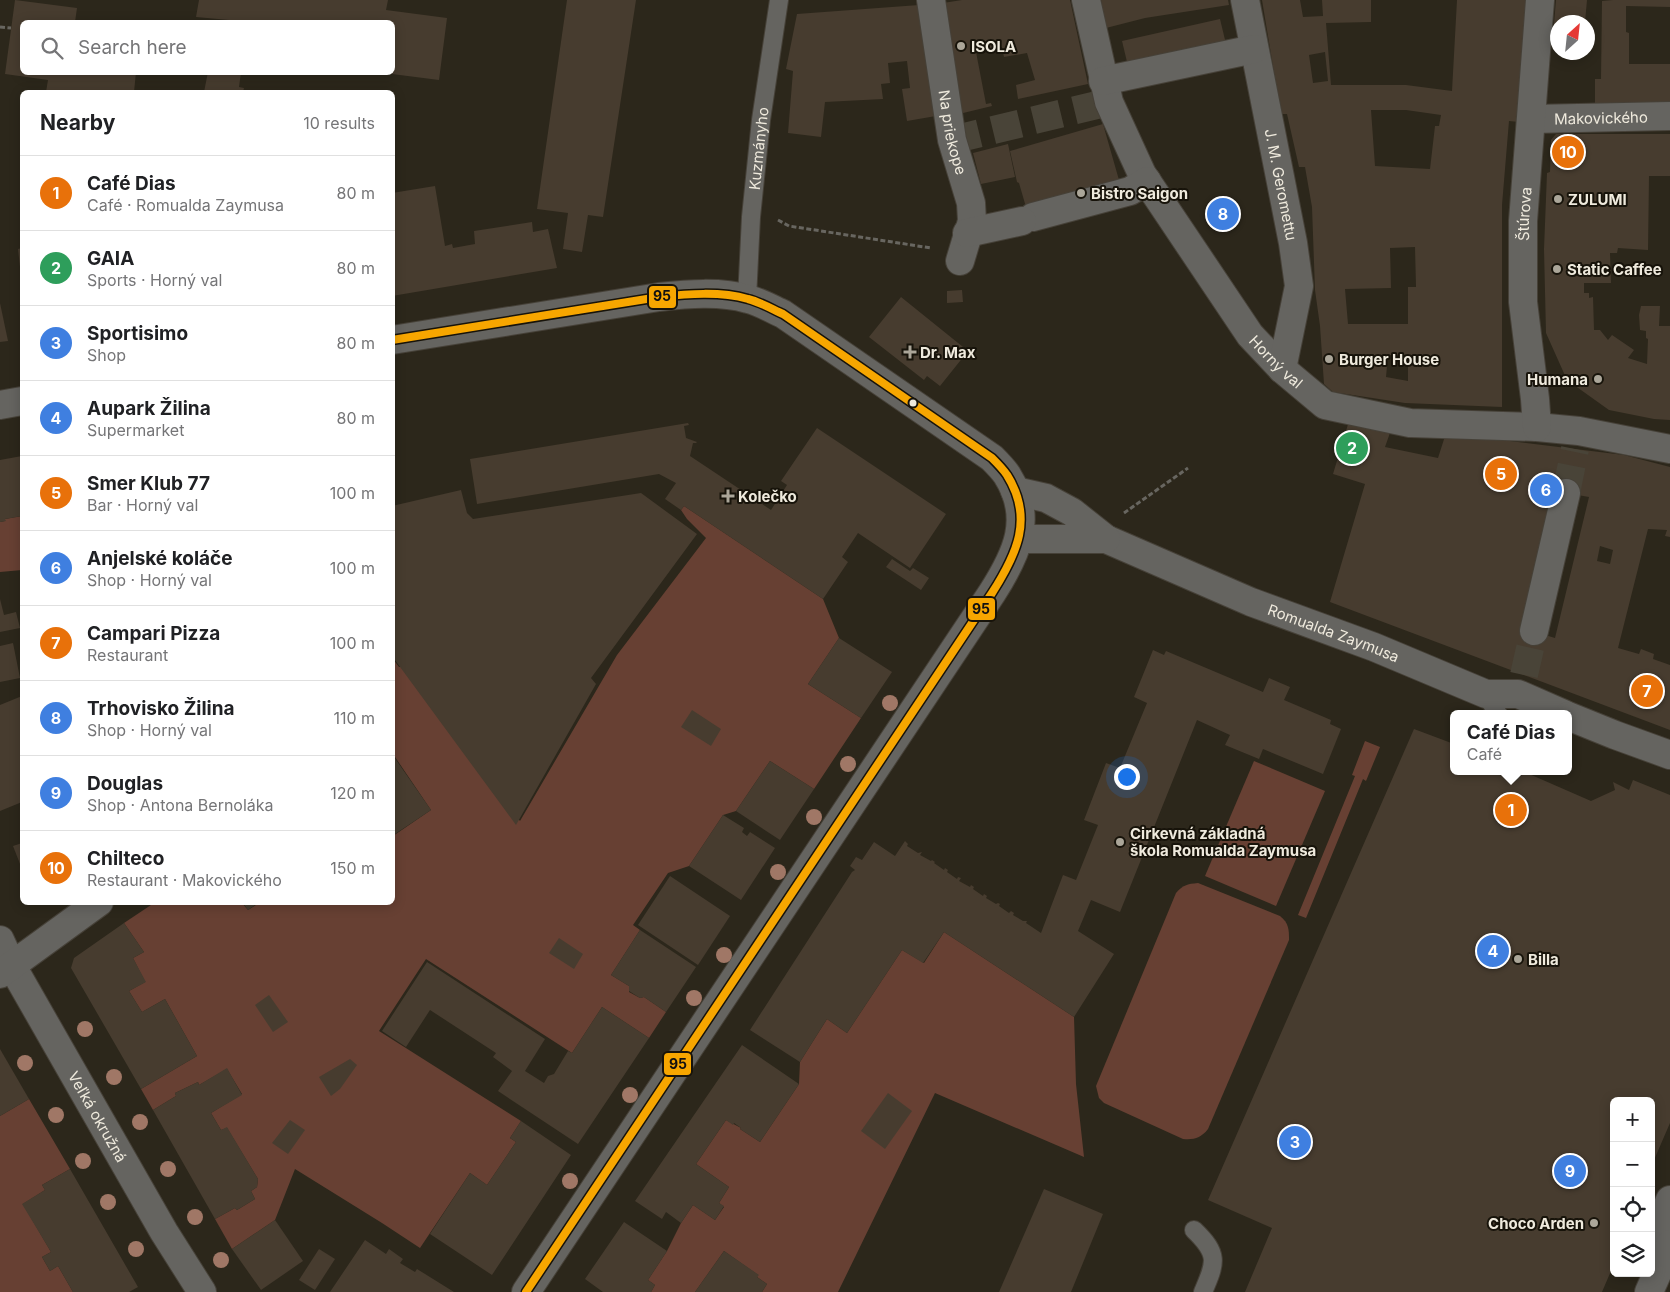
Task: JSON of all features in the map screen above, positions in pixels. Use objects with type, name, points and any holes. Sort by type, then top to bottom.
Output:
[{"type":"street","name":"Na priekope","points":[[931,0],[952,140],[971,203],[972,221],[960,261]]},
{"type":"street","name":"Horný val","points":[[1086,0],[1108,102],[1147,181],[1250,335],[1282,369],[1325,405],[1410,423],[1536,427],[1577,440],[1670,450]]},
{"type":"street","name":"J. M. Geromettu","points":[[1245,0],[1293,243],[1299,286],[1282,369]]},
{"type":"street","name":"Štúrova","points":[[1536,427],[1535,399],[1523,302],[1523,220],[1540,0]]},
{"type":"street","points":[[1103,81],[1254,50]]},
{"type":"street","name":"Makovického","points":[[1532,119],[1670,116]]},
{"type":"street","points":[[967,233],[1028,219],[1130,191],[1147,181]]},
{"type":"street","points":[[395,340],[659,297],[719,294],[747,299],[768,307],[790,319],[992,458],[1006,474],[1015,491],[1021,519],[1019,539],[1010,564],[992,593],[526,1292]]},
{"type":"street","points":[[0,405],[20,401]]},
{"type":"street","name":"Romualda Zaymusa","points":[[1015,491],[1046,498],[1072,512],[1106,540],[1251,602],[1374,648],[1492,704],[1521,685],[1558,710]]},
{"type":"street","points":[[1534,631],[1566,492]]},
{"type":"street","name":"Romualda Zaymusa","points":[[1019,539],[1106,540]]},
{"type":"street","points":[[1572,718],[1670,754]]},
{"type":"street","points":[[6,970],[95,905]]},
{"type":"street","name":"Veľká okružná","points":[[0,940],[6,970],[202,1292]]},
{"type":"street","points":[[1655,1236],[1670,1200]]},
{"type":"street","points":[[1649,1292],[1670,1244]]},
{"type":"street","points":[[1631,1292],[1637,1277]]},
{"type":"lane","name":"Kuzmányho","points":[[747,299],[761,120],[779,0]]},
{"type":"lane","points":[[1194,1230],[1206,1241],[1212,1253],[1213,1268],[1203,1292]]},
{"type":"path","points":[[0,27],[11,28]]},
{"type":"path","points":[[776,218],[789,226],[928,249],[967,233]]},
{"type":"path","points":[[1121,515],[1188,468]]},
{"type":"shaded area","points":[[684,506],[823,599],[839,638],[808,684],[861,718],[814,789],[770,761],[736,811],[723,815],[689,866],[668,873],[633,925],[640,930],[611,975],[629,986],[629,992],[640,998],[644,997],[666,1012],[649,1038],[602,1007],[572,1053],[426,959],[379,1031],[521,1121],[510,1138],[516,1142],[487,1185],[470,1173],[420,1248],[295,1169],[275,1220],[232,1249],[215,1219],[235,1208],[237,1210],[255,1199],[251,1191],[257,1187],[258,1179],[227,1128],[221,1130],[211,1113],[242,1094],[227,1069],[199,1085],[198,1082],[175,1093],[176,1096],[153,1110],[141,1089],[197,1056],[165,999],[142,1012],[129,991],[145,982],[133,958],[144,952],[124,923],[151,905],[244,905],[248,910],[256,905],[395,905],[395,835],[431,810],[395,757],[395,662],[520,821],[617,655],[706,538],[687,519],[681,510]]},
{"type":"shaded area","points":[[20,516],[20,570],[0,572],[0,522],[5,521],[5,519]]},
{"type":"shaded area","points":[[1365,741],[1380,747],[1366,781],[1363,779],[1306,918],[1298,915],[1355,776],[1352,775]]},
{"type":"shaded area","points":[[1254,761],[1325,791],[1276,906],[1205,876]]},
{"type":"shaded area","points":[[1198,883],[1280,916],[1288,927],[1289,940],[1208,1129],[1194,1139],[1183,1139],[1104,1103],[1099,1098],[1096,1086],[1176,893],[1186,885]]},
{"type":"shaded area","points":[[944,932],[1074,1017],[1076,1084],[1084,1157],[935,1093],[838,1292],[762,1292],[767,1284],[757,1277],[758,1275],[724,1251],[695,1292],[651,1292],[655,1285],[648,1280],[693,1205],[715,1220],[724,1207],[719,1203],[729,1187],[696,1164],[726,1120],[760,1142],[799,1084],[800,1062],[827,1019],[847,1033],[902,950],[924,963]]},
{"type":"shaded area","points":[[29,1099],[70,1169],[42,1185],[45,1190],[23,1204],[51,1252],[42,1257],[50,1271],[58,1266],[73,1292],[0,1292],[0,1116]]},
{"type":"building","points":[[15,0],[77,8],[75,20],[20,20],[20,75],[136,75],[134,90],[46,90],[48,80],[5,74]]},
{"type":"building","points":[[199,0],[388,0],[386,10],[447,18],[439,80],[395,74],[395,20],[229,20],[196,17]]},
{"type":"building","points":[[567,0],[636,0],[603,217],[588,215],[582,252],[563,249],[568,213],[537,209]]},
{"type":"building","points":[[962,0],[1070,0],[1088,84],[1018,99],[1016,85],[1035,80],[1027,53],[1004,57],[1002,47],[976,52],[986,104],[991,103],[992,106],[959,114],[943,3]]},
{"type":"building","points":[[1101,0],[1228,0],[1229,5],[1145,18],[1106,28]]},
{"type":"building","points":[[1262,0],[1300,0],[1303,17],[1323,16],[1322,0],[1371,0],[1371,22],[1326,23],[1331,85],[1406,85],[1452,91],[1457,0],[1528,0],[1519,122],[1509,121],[1502,205],[1502,407],[1405,403],[1333,392],[1324,384],[1320,326],[1315,290],[1312,207],[1305,167],[1299,167],[1287,114],[1281,114]],"holes":[[[1325,52],[1328,81],[1313,83],[1309,55]],[[1371,110],[1406,110],[1441,115],[1439,126],[1435,126],[1430,169],[1375,166]],[[1415,247],[1416,287],[1408,287],[1408,324],[1348,324],[1345,289],[1391,288],[1390,248]],[[1388,355],[1408,355],[1408,381],[1386,377]]]},
{"type":"building","points":[[1556,0],[1587,0],[1586,15],[1555,15]]},
{"type":"building","points":[[1670,0],[1670,7],[1626,6],[1626,32],[1629,33],[1629,64],[1670,64],[1670,106],[1595,107],[1595,79],[1601,79],[1602,1]]},
{"type":"building","points":[[919,5],[936,116],[907,121],[902,89],[910,88],[907,61],[888,63],[890,83],[881,84],[883,99],[825,102],[821,137],[788,133],[793,71],[786,69],[797,14]]},
{"type":"building","points":[[1220,19],[1226,44],[1128,66],[1122,41]]},
{"type":"building","points":[[207,75],[241,75],[239,87],[244,88],[244,90],[204,90]]},
{"type":"building","points":[[1103,124],[1121,187],[1028,214],[1019,183],[1017,182],[1010,151]]},
{"type":"building","points":[[1556,134],[1670,134],[1670,176],[1649,176],[1648,250],[1618,248],[1617,253],[1610,253],[1611,283],[1584,283],[1584,293],[1589,293],[1589,298],[1593,297],[1594,330],[1600,330],[1608,340],[1612,335],[1634,350],[1628,358],[1647,364],[1648,339],[1646,338],[1646,331],[1640,330],[1639,315],[1641,306],[1660,306],[1659,326],[1670,326],[1670,420],[1654,419],[1609,410],[1567,380],[1546,333],[1544,249],[1547,173],[1550,172],[1551,140]]},
{"type":"building","points":[[1008,144],[1015,177],[981,184],[973,153]]},
{"type":"building","points":[[435,186],[445,246],[452,244],[453,248],[475,244],[474,231],[532,222],[533,232],[548,229],[557,268],[395,295],[395,193]]},
{"type":"building","points":[[20,248],[20,267],[18,249]]},
{"type":"building","points":[[962,290],[963,302],[947,303],[947,291]]},
{"type":"building","points":[[901,297],[968,351],[940,386],[927,376],[924,380],[869,337]]},
{"type":"building","points":[[0,303],[8,341],[0,342]]},
{"type":"building","points":[[1349,421],[1391,430],[1385,447],[1438,458],[1446,433],[1624,455],[1670,467],[1670,537],[1665,536],[1667,530],[1648,529],[1618,648],[1639,654],[1641,649],[1654,654],[1653,659],[1670,665],[1670,730],[1330,602],[1365,484],[1333,474]],"holes":[[[1566,493],[1589,497],[1555,638],[1522,628]],[[1600,546],[1613,550],[1610,564],[1597,561]]]},
{"type":"building","points":[[688,423],[689,425],[684,426],[686,438],[697,442],[693,443],[690,456],[771,510],[787,485],[781,481],[817,428],[946,514],[910,568],[858,533],[842,557],[848,562],[823,599],[684,506],[681,510],[665,499],[676,483],[659,474],[477,504],[470,459]]},
{"type":"building","points":[[20,456],[20,516],[5,519],[6,521],[0,522],[0,460]]},
{"type":"building","points":[[461,490],[467,513],[473,519],[641,493],[697,534],[591,678],[596,684],[516,825],[395,660],[395,505]]},
{"type":"building","points":[[892,559],[910,571],[913,568],[929,578],[921,590],[886,567]]},
{"type":"building","points":[[0,599],[4,615],[16,612],[20,628],[0,632]]},
{"type":"building","points":[[839,638],[892,672],[861,718],[808,684]]},
{"type":"building","points":[[13,643],[20,678],[0,682],[0,646]]},
{"type":"building","name":"Cirkevná základná škola Romualda Zaymusa","points":[[1153,650],[1164,655],[1166,651],[1263,692],[1269,678],[1290,687],[1284,700],[1331,720],[1330,724],[1341,729],[1323,774],[1263,749],[1259,759],[1225,745],[1230,735],[1197,720],[1120,912],[1091,900],[1078,931],[1114,954],[1074,1017],[944,932],[923,963],[902,950],[847,1033],[827,1019],[800,1062],[750,1030],[855,870],[850,866],[856,857],[862,860],[874,842],[895,856],[905,841],[908,844],[907,846],[918,853],[922,852],[920,855],[932,860],[944,870],[945,868],[948,870],[947,872],[957,879],[958,877],[961,878],[959,881],[970,887],[971,885],[974,887],[973,889],[983,896],[984,894],[987,896],[986,898],[996,904],[1000,904],[999,906],[1009,913],[1011,911],[1014,913],[1013,915],[1023,921],[1027,921],[1026,923],[1041,933],[1063,875],[1076,880],[1098,825],[1084,820],[1106,763],[1120,768],[1147,703],[1134,697]]},
{"type":"building","points":[[20,697],[20,803],[0,811],[0,705]]},
{"type":"building","points":[[692,710],[721,729],[711,746],[681,727]]},
{"type":"building","points":[[1414,729],[1450,742],[1450,775],[1531,775],[1591,801],[1615,790],[1613,782],[1629,790],[1633,780],[1670,795],[1670,1123],[1655,1158],[1655,1097],[1610,1097],[1610,1273],[1602,1292],[1245,1292],[1272,1228],[1208,1200]]},
{"type":"building","points":[[395,758],[431,810],[395,834]]},
{"type":"building","points":[[770,761],[814,789],[780,840],[736,811]]},
{"type":"building","points":[[723,815],[744,828],[742,832],[747,836],[750,832],[775,848],[741,900],[689,866]]},
{"type":"building","points":[[20,844],[20,864],[13,846]]},
{"type":"building","points":[[670,876],[730,916],[698,965],[638,925]]},
{"type":"building","points":[[244,905],[255,905],[248,910]]},
{"type":"building","points":[[124,923],[144,952],[133,958],[146,982],[129,991],[142,1012],[165,999],[197,1056],[141,1089],[71,968],[74,958]]},
{"type":"building","points":[[640,930],[696,967],[666,1012],[644,997],[640,998],[629,991],[629,986],[611,975]]},
{"type":"building","points":[[559,938],[583,954],[574,969],[549,953]]},
{"type":"building","points":[[427,962],[545,1039],[525,1071],[544,1083],[548,1076],[554,1074],[568,1051],[572,1053],[602,1007],[649,1038],[578,1144],[498,1091],[512,1071],[493,1057],[496,1053],[430,1010],[406,1047],[382,1031]]},
{"type":"building","points":[[269,995],[288,1022],[273,1032],[255,1005]]},
{"type":"building","points":[[742,1045],[799,1084],[760,1142],[734,1123],[733,1125],[726,1120],[696,1164],[729,1187],[719,1203],[724,1206],[715,1220],[693,1205],[681,1223],[666,1212],[662,1219],[635,1201]]},
{"type":"building","points":[[0,1049],[29,1099],[0,1116]]},
{"type":"building","points":[[350,1059],[357,1065],[340,1089],[331,1096],[319,1077]]},
{"type":"building","points":[[227,1068],[242,1095],[211,1113],[221,1130],[227,1127],[258,1179],[257,1187],[251,1191],[255,1199],[237,1210],[235,1208],[215,1219],[153,1110],[176,1096],[175,1093],[198,1082],[199,1085]]},
{"type":"building","points":[[888,1093],[912,1111],[885,1149],[861,1131]]},
{"type":"building","points":[[290,1120],[305,1130],[288,1154],[272,1143]]},
{"type":"building","points":[[521,1121],[571,1155],[492,1275],[430,1234],[470,1173],[487,1185],[516,1142],[510,1138]]},
{"type":"building","points":[[70,1169],[138,1287],[129,1292],[73,1292],[58,1266],[50,1271],[42,1257],[51,1252],[22,1204],[45,1190],[42,1185]]},
{"type":"building","points":[[1044,1189],[1103,1214],[1071,1292],[999,1292]]},
{"type":"building","points":[[275,1220],[303,1261],[261,1290],[232,1249]]},
{"type":"building","points":[[624,1222],[667,1251],[648,1280],[655,1285],[651,1292],[603,1292],[585,1279]]},
{"type":"building","points":[[365,1240],[386,1254],[389,1249],[403,1259],[400,1263],[415,1272],[417,1269],[454,1292],[330,1292]]},
{"type":"building","points":[[319,1249],[335,1259],[315,1290],[299,1280]]},
{"type":"building","points":[[724,1251],[759,1275],[757,1277],[767,1284],[762,1292],[695,1292]]},
{"type":"tunnel","points":[[952,140],[1109,102]]},
{"type":"tunnel","points":[[1566,493],[1575,449]]},
{"type":"tunnel","points":[[1524,675],[1534,631]]},
{"type":"transit line","name":"95","points":[[395,340],[659,297],[692,294],[737,296],[783,314],[992,458],[1007,475],[1020,506],[1021,521],[1015,550],[992,593],[526,1292]]},
{"type":"place","name":"ISOLA","points":[[961,46]]},
{"type":"place","name":"Chilteco","points":[[1568,152]]},
{"type":"place","name":"Bistro Saigon","points":[[1081,193]]},
{"type":"place","name":"ZULUMI","points":[[1558,199]]},
{"type":"place","name":"Trhovisko Žilina","points":[[1223,214]]},
{"type":"place","name":"Static Caffee","points":[[1557,269]]},
{"type":"place","name":"Dr. Max","points":[[910,352]]},
{"type":"place","name":"Burger House","points":[[1329,359]]},
{"type":"place","name":"Humana","points":[[1598,379]]},
{"type":"place","name":"GAIA","points":[[1352,448]]},
{"type":"place","name":"Smer Klub 77","points":[[1501,474]]},
{"type":"place","name":"Anjelské koláče","points":[[1546,490]]},
{"type":"place","name":"Kolečko","points":[[728,496]]},
{"type":"place","name":"Campari Pizza","points":[[1647,691]]},
{"type":"place","name":"Café Dias","points":[[1511,810]]},
{"type":"place","name":"Cirkevná základná škola Romualda Zaymusa","points":[[1120,842]]},
{"type":"place","name":"Aupark Žilina","points":[[1493,951]]},
{"type":"place","name":"Billa","points":[[1518,959]]},
{"type":"place","name":"Sportisimo","points":[[1295,1142]]},
{"type":"place","name":"Douglas","points":[[1570,1171]]},
{"type":"place","name":"Choco Arden","points":[[1594,1223]]}]
